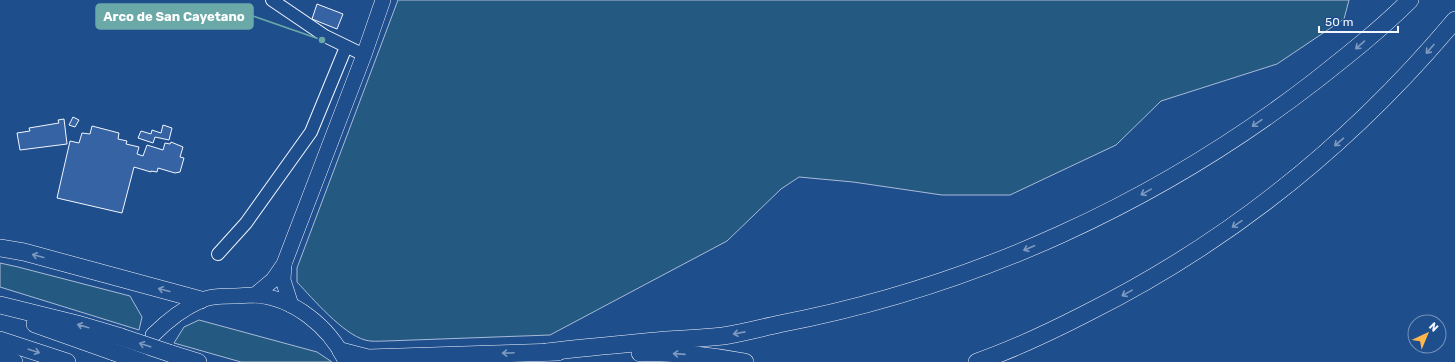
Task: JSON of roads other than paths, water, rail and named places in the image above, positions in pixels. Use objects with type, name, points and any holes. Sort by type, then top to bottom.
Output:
[{"type":"highway","points":[[546,352],[585,347],[723,336],[824,316],[902,295],[975,270],[1104,215],[1173,177],[1232,141],[1344,59],[1410,0]]},
{"type":"highway","points":[[977,362],[1058,328],[1128,293],[1196,252],[1243,220],[1298,177],[1345,137],[1402,81],[1455,20]]},
{"type":"highway","points":[[0,248],[24,252],[201,300]]},
{"type":"highway","points":[[0,305],[77,324],[118,345],[142,362]]},
{"type":"highway","points":[[0,311],[118,345],[169,353],[198,362]]},
{"type":"highway","points":[[0,340],[67,362]]},
{"type":"highway","points":[[344,357],[368,358],[546,352],[582,354],[660,352],[713,356],[745,362]]},
{"type":"highway","points":[[0,356],[14,362]]},
{"type":"main road","points":[[255,295],[273,280],[284,264],[364,55],[383,0]]},
{"type":"main road","points":[[284,264],[283,280],[291,305]]},
{"type":"main road","points":[[153,335],[177,313],[201,300],[225,296],[255,295],[274,299],[291,305],[306,314],[326,331],[344,357]]},
{"type":"street","points":[[272,0],[325,36],[364,55]]},
{"type":"street","points":[[218,254],[246,223],[311,132],[346,47]]},
{"type":"place","name":"Arco de San Cayetano","points":[[322,40]]}]
